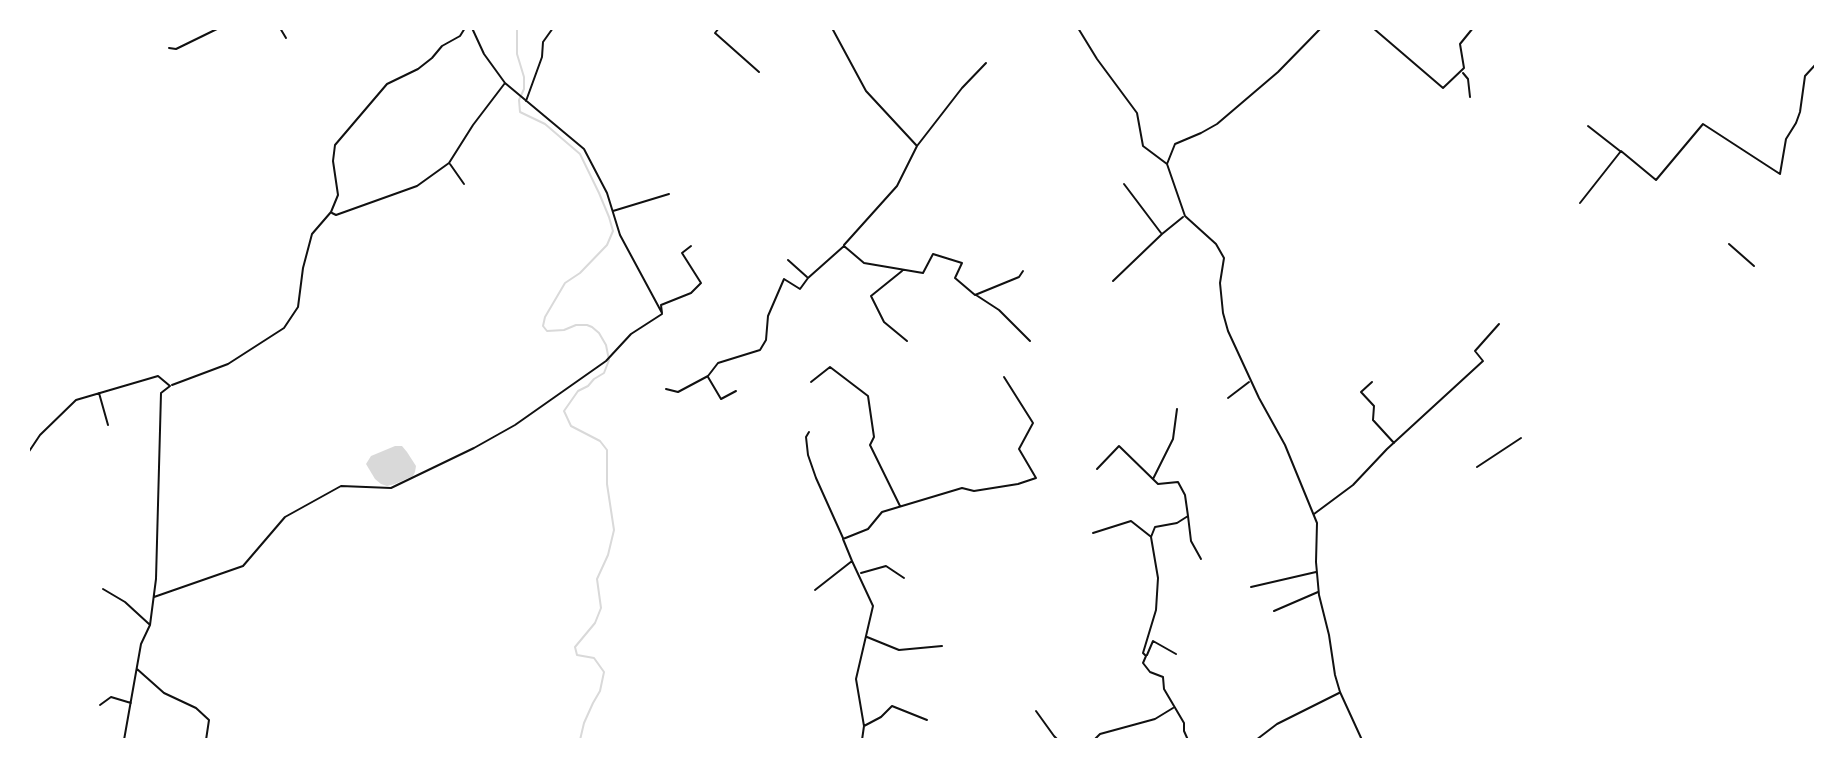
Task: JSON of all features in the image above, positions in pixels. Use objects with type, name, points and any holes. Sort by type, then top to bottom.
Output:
[{"type":"street","points":[[169,48],[176,49],[219,28]]},
{"type":"street","points":[[280,28],[286,38]]},
{"type":"street","points":[[124,740],[141,644],[150,625],[154,597],[161,393],[170,386],[228,364],[284,328],[298,307],[303,268],[312,234],[331,212],[338,195],[333,161],[335,145],[387,84],[418,69],[442,46],[460,36],[465,28]]},
{"type":"street","points":[[472,28],[484,54],[505,83],[584,149],[607,193],[620,235],[662,314]]},
{"type":"street","points":[[526,101],[542,57],[543,42],[553,28]]},
{"type":"street","points":[[719,28],[715,33],[759,72]]},
{"type":"street","points":[[832,28],[866,91],[917,146]]},
{"type":"street","points":[[1078,28],[1137,113],[1143,146],[1167,164],[1185,216],[1216,244],[1224,258],[1220,283],[1228,331],[1285,445],[1317,523],[1319,591],[1340,692],[1362,740]]},
{"type":"street","points":[[1167,164],[1175,144],[1217,124],[1278,72],[1321,28]]},
{"type":"street","points":[[1373,28],[1443,88],[1464,68],[1460,44],[1473,28]]},
{"type":"street","points":[[666,389],[678,392],[708,376],[718,363],[760,350],[766,340],[768,316],[784,279],[800,289],[844,246],[897,186],[917,146],[962,88],[986,63]]},
{"type":"street","points":[[1588,126],[1656,180],[1703,124],[1780,174],[1786,139],[1800,112],[1805,76],[1816,64]]},
{"type":"street","points":[[1461,71],[1468,79],[1470,97]]},
{"type":"street","points":[[331,212],[336,215],[417,186],[449,163],[505,83]]},
{"type":"street","points":[[1580,203],[1621,151]]},
{"type":"street","points":[[449,163],[464,184]]},
{"type":"street","points":[[1124,184],[1162,234]]},
{"type":"street","points":[[613,211],[669,194]]},
{"type":"street","points":[[1113,281],[1185,216]]},
{"type":"street","points":[[1729,244],[1754,266]]},
{"type":"street","points":[[662,314],[661,305],[691,293],[701,283],[682,253],[691,246]]},
{"type":"street","points":[[844,246],[864,263],[923,273],[933,254],[962,263],[955,278],[999,310],[1030,341]]},
{"type":"street","points":[[788,260],[808,278]]},
{"type":"street","points":[[904,270],[871,296],[884,322],[907,341]]},
{"type":"street","points":[[975,295],[1019,277],[1023,271]]},
{"type":"street","points":[[154,597],[243,566],[285,517],[341,486],[391,488],[484,443],[606,361],[631,334],[662,314]]},
{"type":"street","points":[[1313,514],[1353,485],[1483,361],[1475,351],[1499,324]]},
{"type":"street","points":[[811,382],[830,367],[868,396],[874,437],[870,445],[900,506]]},
{"type":"street","points":[[28,453],[40,435],[76,400],[158,376],[170,386]]},
{"type":"street","points":[[708,376],[721,399],[736,391]]},
{"type":"street","points":[[843,539],[868,529],[882,512],[900,506],[962,488],[974,491],[1036,478],[1019,449],[1033,423],[1004,377]]},
{"type":"street","points":[[1228,398],[1251,381]]},
{"type":"street","points":[[1372,382],[1361,392],[1374,406],[1373,420],[1394,443]]},
{"type":"street","points":[[99,393],[108,425]]},
{"type":"street","points":[[1153,479],[1173,439],[1177,409]]},
{"type":"street","points":[[809,432],[806,437],[808,455],[816,478],[873,606],[856,679],[864,726],[862,740]]},
{"type":"street","points":[[1477,467],[1521,438]]},
{"type":"street","points":[[1097,469],[1119,446],[1158,484],[1178,482],[1185,495],[1191,541],[1201,559]]},
{"type":"street","points":[[1146,656],[1143,653],[1156,610],[1158,578],[1151,537],[1155,527],[1177,523],[1188,516]]},
{"type":"street","points":[[1093,533],[1131,521],[1151,537]]},
{"type":"street","points":[[815,590],[852,561]]},
{"type":"street","points":[[860,573],[886,566],[904,578]]},
{"type":"street","points":[[1251,587],[1317,571]]},
{"type":"street","points":[[103,589],[125,602],[150,625]]},
{"type":"street","points":[[1274,611],[1319,591]]},
{"type":"street","points":[[866,637],[899,650],[942,646]]},
{"type":"street","points":[[1176,654],[1153,641],[1143,663],[1150,672],[1163,677],[1164,689],[1184,723],[1188,740]]},
{"type":"street","points":[[137,669],[164,693],[196,708],[209,720],[206,740]]},
{"type":"street","points":[[1256,740],[1277,724],[1340,692]]},
{"type":"street","points":[[100,705],[111,697],[131,704]]},
{"type":"street","points":[[864,726],[881,717],[892,706],[927,720]]},
{"type":"street","points":[[1094,740],[1100,734],[1155,719],[1174,707]]},
{"type":"street","points":[[1036,711],[1058,740]]},
{"type":"shaded area","points":[[402,446],[407,452],[416,466],[415,472],[413,476],[387,486],[375,479],[366,464],[371,456]]},
{"type":"waterway","points":[[517,28],[517,54],[524,77],[520,112],[545,124],[580,154],[613,231],[607,245],[580,273],[565,283],[543,326],[547,331],[564,330],[576,325],[592,327],[606,345],[609,360],[604,373],[578,391],[564,411],[571,426],[600,441],[607,450],[607,484],[614,530],[608,555],[597,579],[601,608],[595,623],[575,647],[577,655],[594,658],[604,672],[600,691],[584,723],[580,740]]}]
